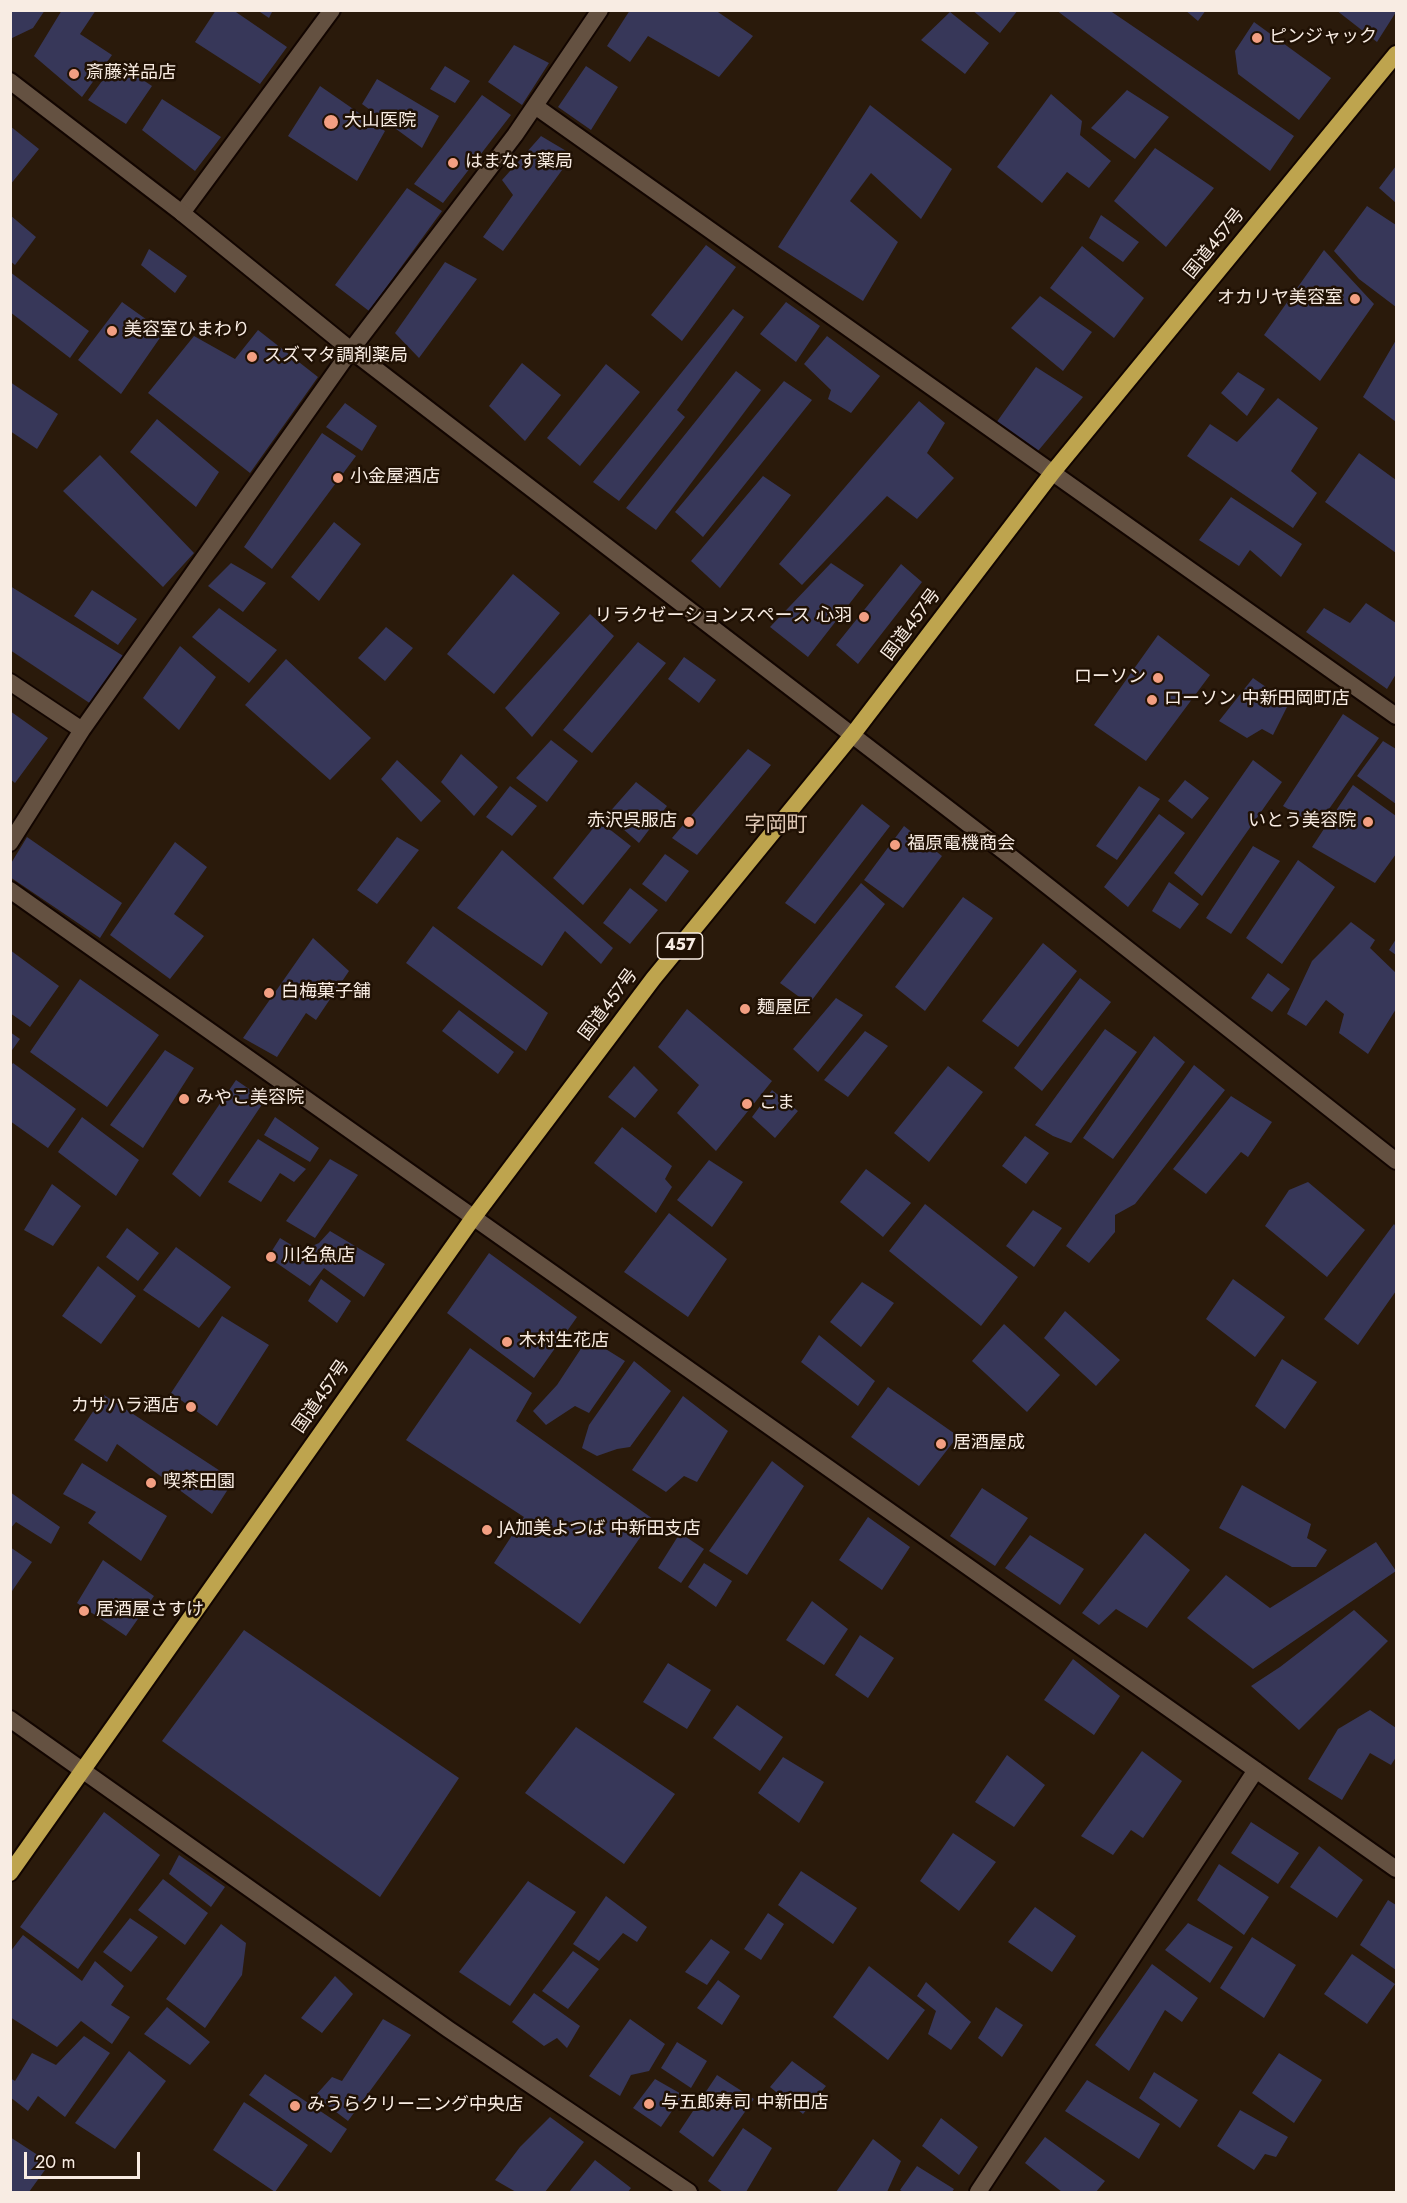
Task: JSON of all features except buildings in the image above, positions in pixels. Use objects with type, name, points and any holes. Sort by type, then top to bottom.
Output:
[{"type":"highway","name":"国道457号","points":[[10,1873],[473,1218],[653,979],[853,734],[1053,472],[1396,54]]},
{"type":"street","points":[[182,213],[332,10]]},
{"type":"street","points":[[10,843],[82,730],[351,350],[515,135],[600,10]]},
{"type":"street","points":[[10,81],[182,213],[351,350],[853,734],[1396,1161]]},
{"type":"street","points":[[535,106],[1396,716]]},
{"type":"street","points":[[10,682],[82,730]]},
{"type":"street","points":[[10,890],[1396,1869]]},
{"type":"street","points":[[10,1719],[448,2029],[689,2193]]},
{"type":"street","points":[[978,2193],[1256,1770]]},
{"type":"place","name":"ピンジャック","points":[[1257,38]]},
{"type":"place","name":"斎藤洋品店","points":[[74,74]]},
{"type":"place","name":"大山医院","points":[[331,122]]},
{"type":"place","name":"はまなす薬局","points":[[453,163]]},
{"type":"place","name":"オカリヤ美容室","points":[[1355,299]]},
{"type":"place","name":"美容室ひまわり","points":[[112,331]]},
{"type":"place","name":"スズマタ調剤薬局","points":[[252,357]]},
{"type":"place","name":"小金屋酒店","points":[[338,478]]},
{"type":"place","name":"リラクゼーションスペース 心羽","points":[[864,617]]},
{"type":"place","name":"ローソン","points":[[1158,678]]},
{"type":"place","name":"ローソン 中新田岡町店","points":[[1152,700]]},
{"type":"place","name":"赤沢呉服店","points":[[689,822]]},
{"type":"place","name":"いとう美容院","points":[[1368,822]]},
{"type":"place","name":"福原電機商会","points":[[895,845]]},
{"type":"place","name":"白梅菓子舗","points":[[269,993]]},
{"type":"place","name":"麺屋匠","points":[[745,1009]]},
{"type":"place","name":"みやこ美容院","points":[[184,1099]]},
{"type":"place","name":"こま","points":[[747,1104]]},
{"type":"place","name":"川名魚店","points":[[271,1257]]},
{"type":"place","name":"木村生花店","points":[[507,1342]]},
{"type":"place","name":"カサハラ酒店","points":[[191,1407]]},
{"type":"place","name":"居酒屋成","points":[[941,1444]]},
{"type":"place","name":"喫茶田園","points":[[151,1483]]},
{"type":"place","name":"JA加美よつば 中新田支店","points":[[487,1530]]},
{"type":"place","name":"居酒屋さすけ","points":[[84,1611]]},
{"type":"place","name":"与五郎寿司 中新田店","points":[[649,2104]]},
{"type":"place","name":"みうらクリーニング中央店","points":[[295,2106]]},
{"type":"district","name":"字岡町","points":[[776,826]]}]
